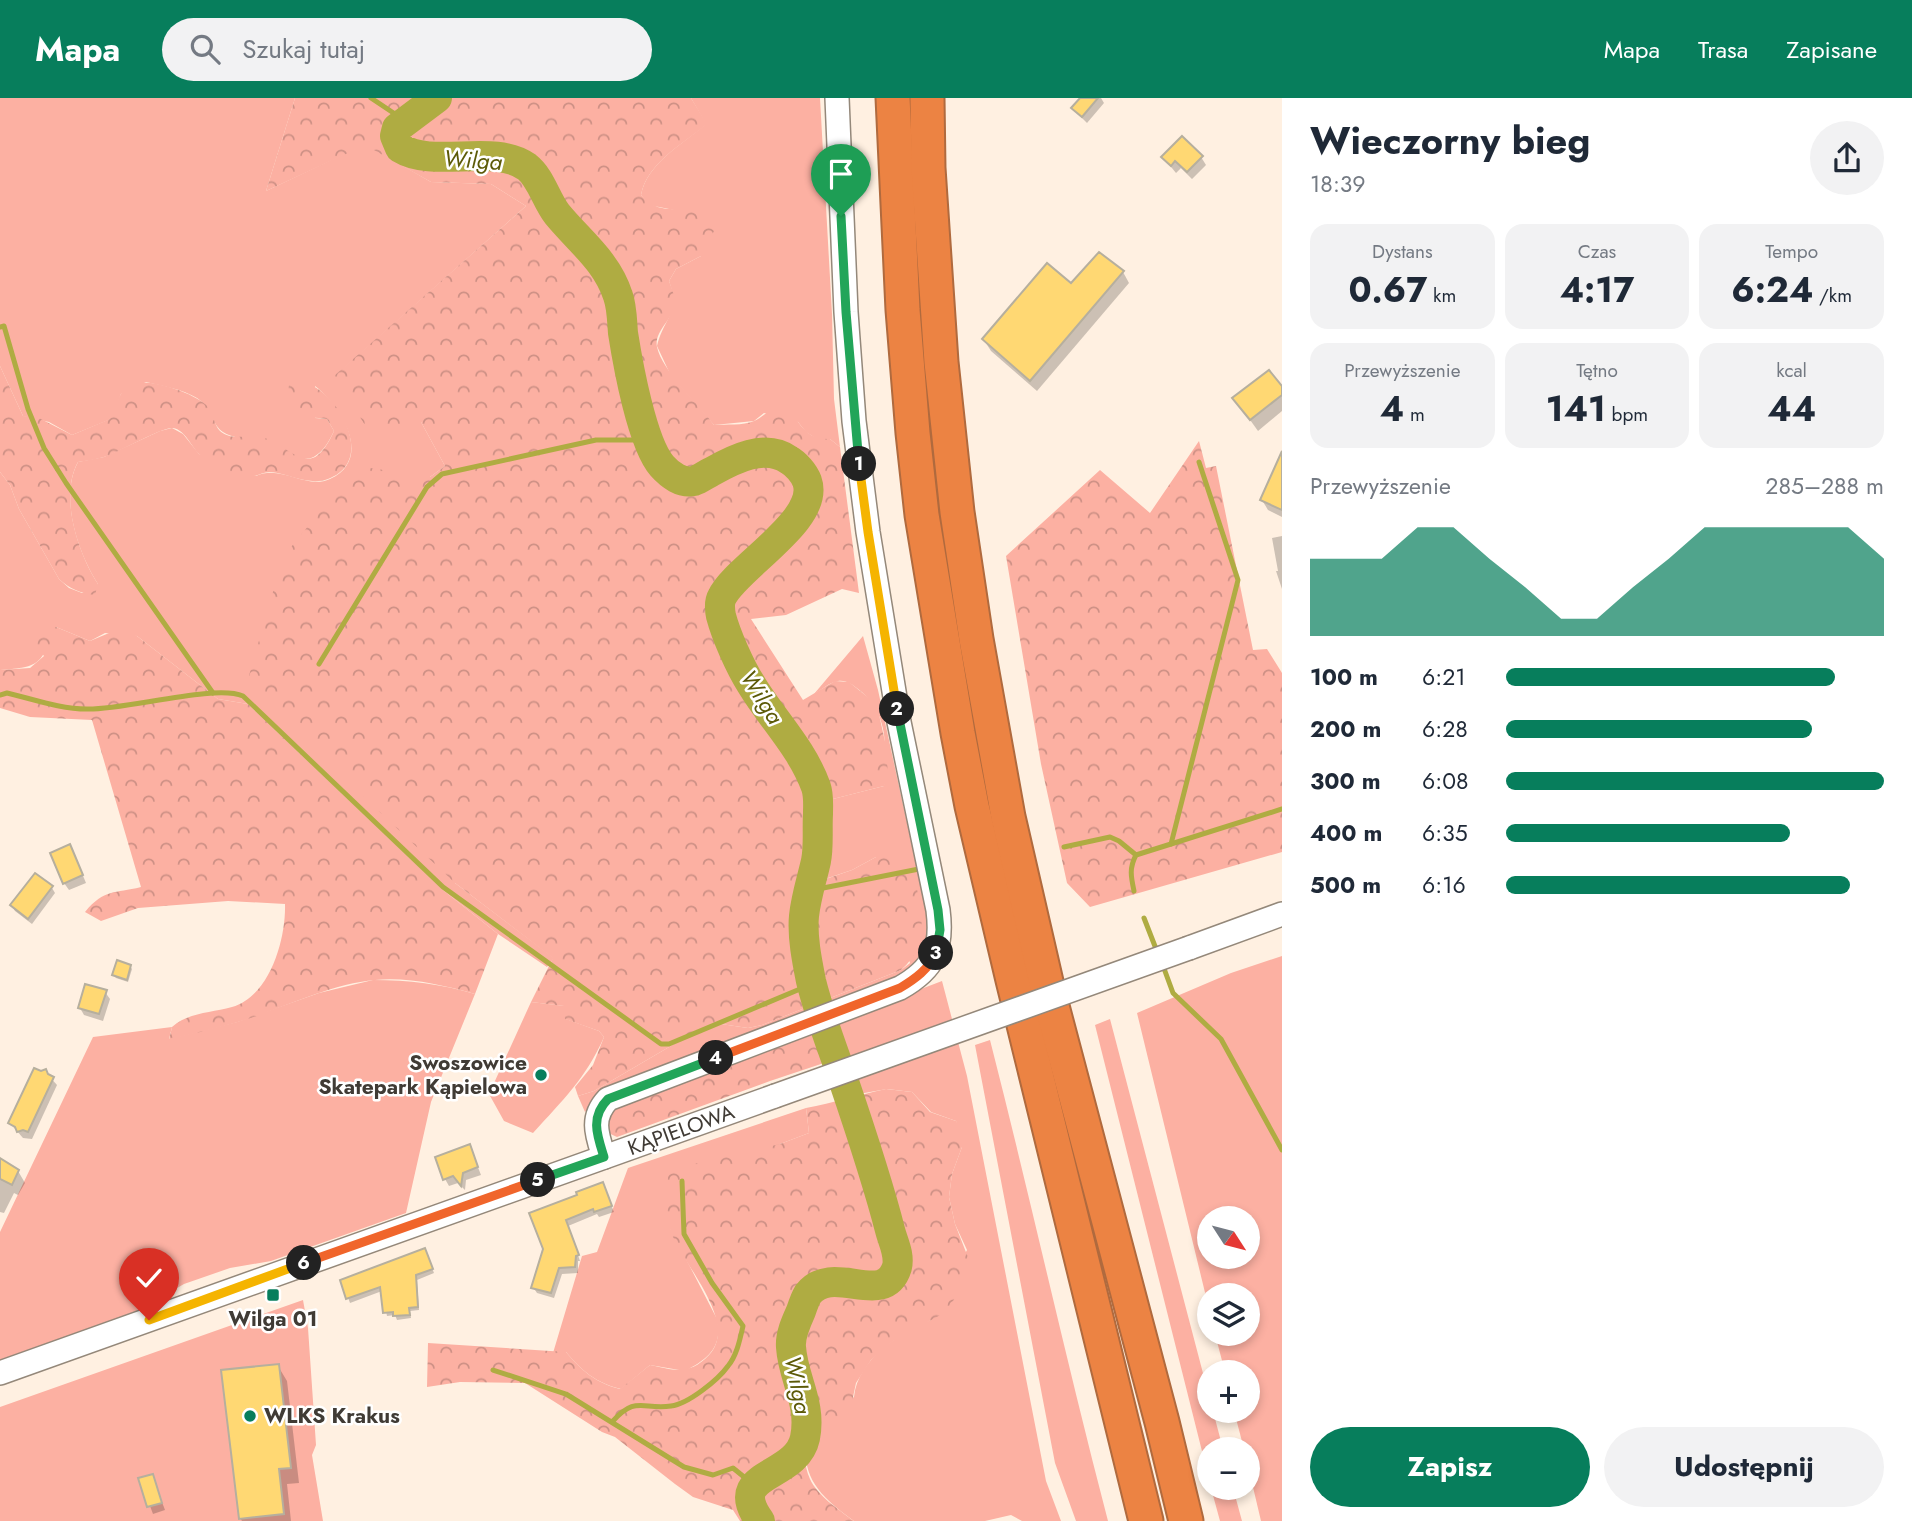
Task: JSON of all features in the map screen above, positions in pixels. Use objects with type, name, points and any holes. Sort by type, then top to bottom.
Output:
[{"type":"highway","points":[[893,98],[903,310],[913,433],[922,515],[955,719],[972,806],[1013,980],[1124,1422],[1146,1521]]},
{"type":"highway","points":[[927,98],[934,286],[948,440],[976,639],[1006,805],[1049,995],[1186,1521]]},
{"type":"street","points":[[604,1157],[596,1118],[600,1107],[608,1099],[907,984],[925,970],[938,947],[940,930],[900,722],[868,532],[859,458],[846,312],[837,98]]},
{"type":"street","name":"KĄPIELOWA","points":[[0,1373],[1282,914]]},
{"type":"green space","points":[[0,98],[295,98],[266,191],[365,144],[431,182],[491,184],[526,206],[335,376],[421,422],[445,466],[430,477],[455,883],[554,958],[547,967],[498,934],[443,890],[248,704],[218,699],[137,636],[105,633],[90,641],[56,627],[38,661],[24,667],[0,670],[0,472],[10,485],[19,509],[59,579],[69,588],[82,593],[98,584],[84,557],[73,524],[70,491],[78,462],[104,457],[172,428],[183,434],[199,454],[256,476],[275,473],[321,482],[343,470],[350,459],[351,446],[343,419],[315,386],[315,418],[327,419],[334,431],[323,449],[308,459],[294,457],[271,442],[228,435],[219,429],[206,407],[197,398],[179,390],[146,382],[121,394],[111,419],[72,435],[49,422],[23,416],[0,366]]},
{"type":"green space","points":[[295,98],[691,98],[707,124],[658,164],[650,173],[641,195],[651,204],[662,208],[702,212],[709,219],[714,231],[701,256],[676,269],[669,281],[674,307],[660,331],[657,347],[673,377],[714,425],[750,423],[772,410],[779,409],[786,411],[812,435],[830,439],[840,447],[859,593],[842,589],[786,615],[751,619],[803,700],[835,681],[849,682],[870,699],[878,710],[886,746],[888,776],[884,786],[829,800],[817,882],[852,870],[876,857],[890,854],[906,858],[916,886],[922,917],[918,946],[901,970],[762,1025],[748,1028],[721,1024],[681,1040],[594,1091],[578,1096],[575,1087],[593,1065],[604,1037],[599,1031],[565,1019],[564,1006],[531,1002],[553,958],[455,883],[246,686],[283,557],[357,466],[430,477],[445,466],[421,422],[370,433],[334,376],[526,206],[491,184],[431,182],[365,145],[266,191]]},
{"type":"green space","points":[[691,98],[820,98],[834,399],[840,447],[830,439],[817,439],[806,432],[798,422],[764,413],[754,421],[714,425],[671,376],[657,346],[672,308],[669,281],[676,269],[701,256],[674,210],[649,205],[641,195],[650,173],[658,164],[706,124]]},
{"type":"green space","points":[[0,366],[23,416],[37,417],[72,435],[110,419],[119,397],[128,386],[135,383],[157,384],[181,391],[202,402],[210,410],[220,431],[225,434],[235,437],[262,437],[301,458],[309,459],[317,456],[334,431],[327,419],[302,415],[292,409],[288,396],[289,385],[304,383],[317,388],[339,411],[351,442],[350,457],[343,470],[321,481],[271,472],[242,477],[223,470],[203,457],[184,435],[173,428],[160,431],[104,457],[78,462],[70,491],[73,524],[84,557],[98,584],[95,595],[85,593],[71,588],[59,579],[19,509],[10,485],[0,472]]},
{"type":"green space","points":[[1199,441],[1206,468],[1216,466],[1253,650],[1267,649],[1282,673],[1282,852],[1090,907],[1067,883],[1041,764],[1006,556],[1100,470],[1150,513]]},
{"type":"green space","points":[[39,625],[56,627],[90,641],[121,628],[137,636],[218,699],[248,704],[443,890],[498,934],[475,994],[413,981],[388,979],[360,982],[315,994],[246,1020],[169,1040],[172,1027],[179,1022],[232,1007],[245,1001],[256,991],[266,979],[279,949],[285,904],[228,901],[138,908],[101,921],[85,912],[104,895],[141,887],[92,720],[30,717],[0,708],[0,670],[30,668],[44,656],[33,642]]},
{"type":"green space","points":[[863,636],[878,690],[928,919],[925,945],[918,959],[898,977],[606,1089],[585,1112],[578,1096],[594,1091],[681,1040],[721,1024],[748,1028],[762,1025],[901,970],[910,963],[876,857],[852,870],[816,882],[829,800],[884,786],[884,733],[876,709],[858,689],[846,682],[832,683],[814,694]]},
{"type":"green space","points":[[1282,956],[1282,1521],[1261,1521],[1256,1500],[1260,1500],[1260,1437],[1241,1437],[1237,1423],[1260,1423],[1260,1360],[1222,1360],[1218,1346],[1260,1346],[1260,1283],[1203,1283],[1199,1269],[1260,1269],[1260,1206],[1197,1206],[1197,1260],[1137,1013],[1231,973]]},
{"type":"green space","points":[[373,980],[425,983],[475,994],[431,1102],[406,1213],[271,1261],[230,1268],[184,1284],[139,1310],[136,1315],[0,1363],[0,1232],[93,1037],[172,1027],[169,1039],[237,1022],[319,993]]},
{"type":"green space","points":[[942,981],[967,1076],[1046,1481],[1061,1521],[1022,1521],[1011,1515],[985,1521],[854,1521],[834,1506],[817,1488],[807,1466],[808,1441],[815,1423],[854,1397],[863,1371],[882,1349],[906,1332],[931,1320],[967,1250],[955,1224],[949,1197],[952,1174],[962,1147],[956,1121],[931,1112],[912,1092],[887,1089],[853,1095],[832,1023]]},
{"type":"green space","name":"Swoszowice Skatepark Kąpielowa","points":[[531,1002],[565,1006],[566,1019],[599,1031],[604,1037],[582,1077],[533,1133],[504,1121],[489,1094]]},
{"type":"green space","points":[[1110,1019],[1200,1360],[1197,1360],[1197,1423],[1216,1423],[1220,1437],[1198,1437],[1095,1025]]},
{"type":"green space","points":[[832,1023],[842,1057],[617,1137],[604,1131],[614,1105]]},
{"type":"green space","points":[[990,1040],[1108,1521],[1076,1521],[1055,1463],[975,1045]]},
{"type":"green space","points":[[886,1089],[912,1092],[930,1112],[956,1121],[963,1133],[949,1197],[955,1224],[971,1265],[970,1278],[944,1313],[893,1341],[871,1360],[856,1383],[850,1411],[840,1421],[828,1414],[810,1434],[805,1461],[813,1485],[854,1521],[740,1521],[733,1510],[693,1497],[615,1437],[602,1432],[525,1383],[460,1382],[427,1387],[428,1343],[566,1352],[590,1375],[620,1389],[650,1365],[681,1370],[702,1362],[717,1341],[718,1326],[705,1292],[670,1229],[667,1208],[668,1170],[780,1144],[809,1133],[806,1108]]},
{"type":"green space","points":[[806,1108],[809,1133],[780,1144],[670,1228],[717,1319],[716,1345],[707,1357],[685,1371],[650,1365],[621,1389],[590,1375],[566,1352],[553,1353],[582,1256],[597,1252],[628,1168]]},
{"type":"green space","points":[[303,1300],[308,1328],[316,1445],[312,1455],[323,1521],[0,1521],[0,1407]]},
{"type":"green space","points":[[1214,1500],[1236,1500],[1242,1521],[1220,1521]]},
{"type":"building","points":[[1080,98],[1098,98],[1082,117],[1071,108]]},
{"type":"building","points":[[1182,136],[1203,156],[1187,172],[1175,161],[1171,166],[1161,157]]},
{"type":"building","points":[[1099,252],[1124,271],[1030,381],[982,339],[1047,263],[1071,283]]},
{"type":"building","points":[[1269,370],[1282,386],[1282,395],[1250,420],[1232,398]]},
{"type":"building","points":[[1282,451],[1282,510],[1260,500]]},
{"type":"building","points":[[70,844],[83,875],[63,884],[50,853]]},
{"type":"building","points":[[35,873],[53,886],[28,919],[10,905]]},
{"type":"building","points":[[117,960],[131,965],[127,980],[112,975]]},
{"type":"building","points":[[85,984],[107,990],[99,1014],[78,1008]]},
{"type":"building","points":[[34,1068],[41,1071],[46,1069],[48,1074],[54,1077],[28,1132],[17,1132],[15,1127],[8,1123]]},
{"type":"building","points":[[470,1144],[478,1167],[463,1173],[461,1186],[453,1176],[443,1180],[435,1157]]},
{"type":"building","points":[[0,1158],[19,1170],[12,1185],[0,1179]]},
{"type":"building","points":[[603,1182],[612,1206],[594,1212],[593,1209],[566,1220],[579,1255],[576,1256],[575,1267],[559,1268],[551,1293],[531,1288],[543,1249],[529,1213]]},
{"type":"building","points":[[425,1248],[433,1269],[416,1275],[418,1307],[409,1308],[410,1315],[393,1316],[393,1312],[383,1313],[380,1287],[346,1299],[340,1280]]},
{"type":"building","name":"WLKS Krakus","points":[[279,1364],[291,1468],[279,1469],[284,1514],[239,1519],[221,1370]]},
{"type":"building","points":[[153,1474],[162,1503],[147,1507],[138,1478]]},
{"type":"waterway","points":[[371,98],[407,122]]},
{"type":"waterway","name":"Wilga","points":[[437,98],[397,128],[395,136],[400,148],[414,154],[430,156],[498,157],[513,160],[532,172],[557,214],[600,262],[613,284],[620,305],[628,364],[642,422],[662,466],[672,475],[690,482],[739,458],[770,453],[792,462],[807,481],[808,496],[802,511],[790,527],[730,585],[721,599],[720,612],[742,669],[803,759],[817,790],[817,855],[804,916],[806,957],[818,1006],[874,1173],[898,1262],[890,1279],[881,1284],[870,1286],[831,1282],[818,1285],[808,1294],[791,1342],[792,1359],[806,1414],[805,1438],[799,1452],[756,1484],[751,1493],[751,1505],[760,1521]]},
{"type":"waterway","points":[[0,327],[4,326],[28,409],[44,448],[213,693]]},
{"type":"waterway","points":[[319,664],[427,487],[442,474],[596,440],[648,440]]},
{"type":"waterway","points":[[1134,891],[1131,873],[1136,855],[1171,844],[1238,580],[1199,462]]},
{"type":"waterway","points":[[0,695],[7,693],[77,709],[123,706],[212,693],[243,696],[443,887],[661,1044],[669,1044],[812,984]]},
{"type":"waterway","points":[[1171,844],[1282,809]]},
{"type":"waterway","points":[[1064,847],[1110,837],[1136,855]]},
{"type":"waterway","points":[[808,891],[924,868]]},
{"type":"waterway","points":[[1144,918],[1158,954]]},
{"type":"waterway","points":[[1162,963],[1173,993],[1221,1039],[1282,1150]]},
{"type":"waterway","points":[[612,1422],[634,1406],[671,1406],[694,1396],[723,1372],[734,1357],[739,1341],[743,1326],[712,1283],[684,1234],[682,1181]]},
{"type":"waterway","points":[[493,1370],[566,1394],[684,1467],[713,1475],[733,1468],[754,1485]]},
{"type":"place","name":"Swoszowice Skatepark Kąpielowa","points":[[541,1075]]},
{"type":"place","name":"Wilga 01","points":[[273,1295]]},
{"type":"place","name":"WLKS Krakus","points":[[250,1416]]},
{"type":"route","points":[[149,1320],[604,1157],[596,1118],[600,1107],[608,1099],[900,988],[914,980],[933,959],[940,930],[938,910],[900,722],[868,532],[854,421],[841,216]]}]
